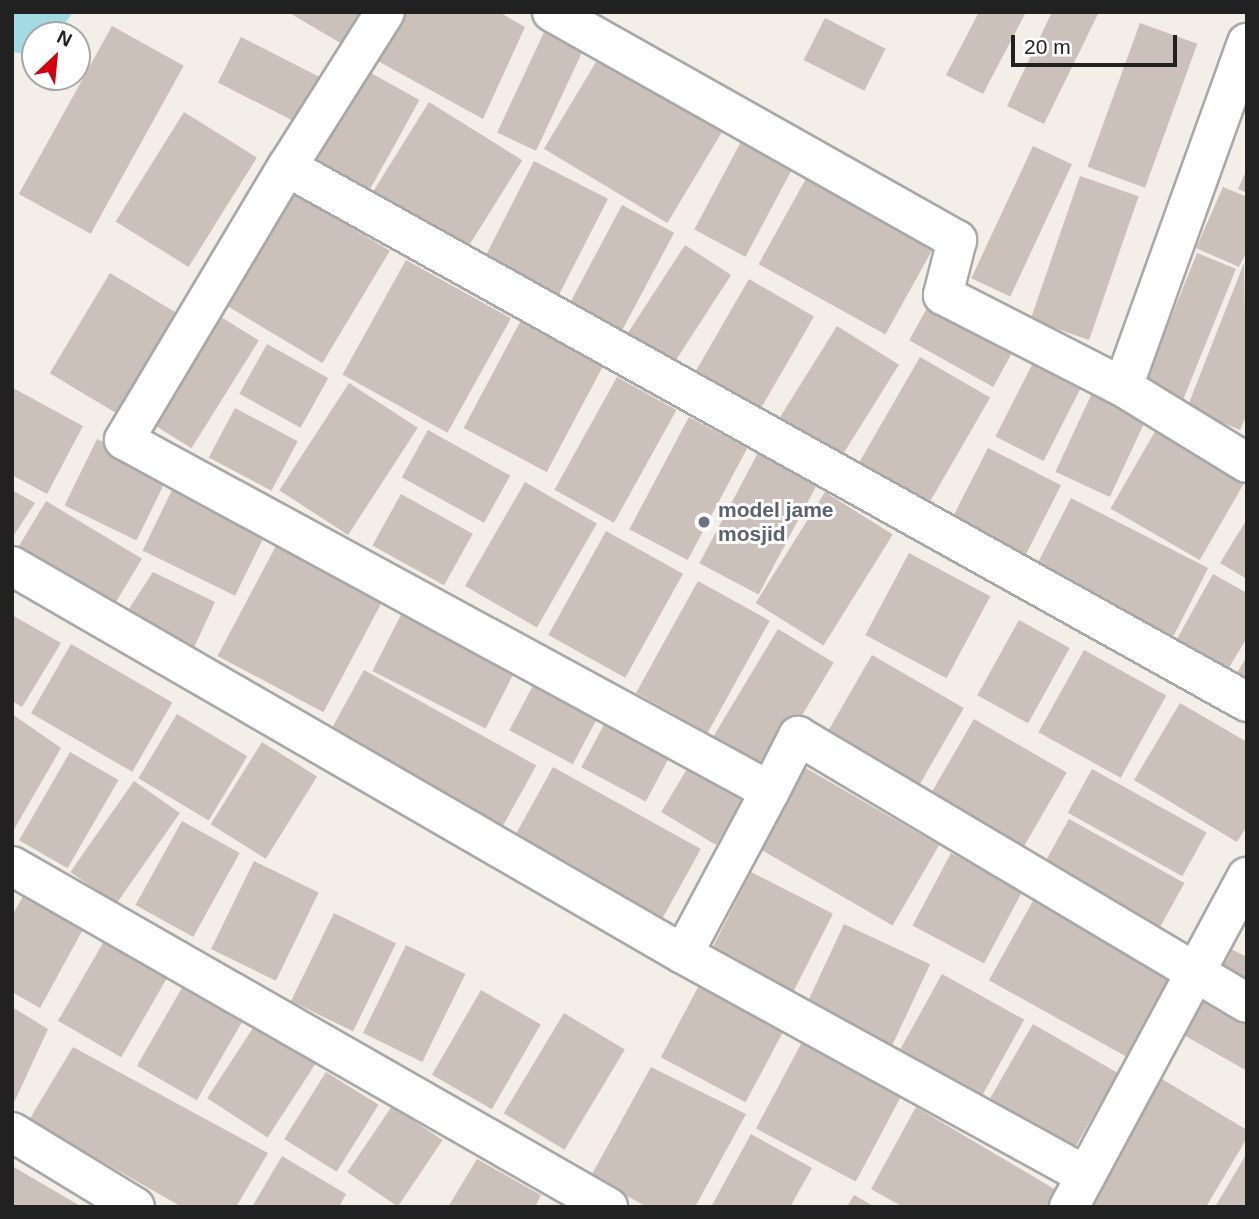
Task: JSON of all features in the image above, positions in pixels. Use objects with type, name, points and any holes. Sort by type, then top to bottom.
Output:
[{"type":"street","points":[[385,12],[287,167],[124,440],[770,791]]},
{"type":"street","points":[[552,12],[957,240],[943,295],[1124,387],[1247,463]]},
{"type":"street","points":[[1124,387],[1247,43]]},
{"type":"street","points":[[287,167],[1247,702]]},
{"type":"street","points":[[12,566],[683,954],[1076,1190],[1247,877]]},
{"type":"street","points":[[683,954],[798,736],[1247,1003]]},
{"type":"street","points":[[12,866],[608,1207]]},
{"type":"street","points":[[12,1132],[135,1207]]},
{"type":"water","points":[[12,12],[73,12],[67,21],[21,21],[21,53],[12,52]]},
{"type":"building","points":[[288,12],[375,12],[352,50]]},
{"type":"building","points":[[402,12],[499,12],[525,27],[483,119],[376,60]]},
{"type":"building","points":[[979,12],[1026,12],[983,94],[946,75]]},
{"type":"building","points":[[1052,12],[1099,12],[1044,124],[1007,106]]},
{"type":"building","points":[[825,18],[886,49],[864,91],[804,60]]},
{"type":"building","points":[[1140,23],[1197,44],[1145,188],[1088,167]]},
{"type":"building","points":[[112,26],[184,66],[91,234],[19,194],[76,91],[91,91],[91,64]]},
{"type":"building","points":[[544,32],[583,50],[536,151],[497,133]]},
{"type":"building","points":[[241,37],[339,87],[316,132],[218,82]]},
{"type":"building","points":[[599,57],[722,131],[667,223],[544,149]]},
{"type":"building","points":[[360,67],[419,100],[366,196],[307,163]]},
{"type":"building","points":[[429,102],[522,160],[459,261],[366,203]]},
{"type":"building","points":[[184,112],[257,158],[189,267],[116,221]]},
{"type":"building","points":[[744,136],[795,163],[745,257],[694,230]]},
{"type":"building","points":[[1033,146],[1072,164],[1010,296],[971,278]]},
{"type":"building","points":[[534,161],[608,199],[556,300],[482,263]]},
{"type":"building","points":[[1247,169],[1247,193],[1238,189]]},
{"type":"building","points":[[808,175],[935,245],[885,335],[759,264]]},
{"type":"building","points":[[1080,176],[1139,196],[1089,340],[1031,320]]},
{"type":"building","points":[[1223,187],[1247,197],[1247,251],[1239,267],[1196,248]]},
{"type":"building","points":[[287,189],[390,251],[322,363],[220,301]]},
{"type":"building","points":[[622,205],[674,233],[622,332],[569,304]]},
{"type":"building","points":[[685,245],[731,275],[668,371],[622,341]]},
{"type":"building","points":[[1197,253],[1236,269],[1182,403],[1143,387]]},
{"type":"building","points":[[406,260],[511,318],[447,433],[342,375]]},
{"type":"building","points":[[1244,263],[1247,414],[1240,430],[1187,408]]},
{"type":"building","points":[[110,273],[183,317],[123,417],[50,373]]},
{"type":"building","points":[[749,279],[814,316],[756,416],[692,379]]},
{"type":"building","points":[[931,301],[1015,348],[993,387],[909,340]]},
{"type":"building","points":[[213,312],[259,341],[191,448],[146,420]]},
{"type":"building","points":[[520,322],[603,366],[547,472],[464,428]]},
{"type":"building","points":[[837,326],[899,365],[838,462],[776,424]]},
{"type":"building","points":[[267,344],[328,378],[301,428],[239,394]]},
{"type":"building","points":[[920,357],[990,398],[924,513],[854,472]]},
{"type":"building","points":[[1035,359],[1083,384],[1044,461],[996,437]]},
{"type":"building","points":[[617,377],[676,410],[614,523],[554,490]]},
{"type":"building","points":[[349,383],[418,428],[348,535],[279,490]]},
{"type":"building","points":[[13,388],[83,426],[47,494],[12,475]]},
{"type":"building","points":[[1093,391],[1147,416],[1110,497],[1055,472]]},
{"type":"building","points":[[235,408],[298,441],[271,491],[209,457]]},
{"type":"building","points":[[689,417],[747,448],[688,560],[629,529]]},
{"type":"building","points":[[1157,428],[1246,480],[1200,560],[1110,509]]},
{"type":"building","points":[[428,430],[510,476],[484,523],[402,477]]},
{"type":"building","points":[[97,439],[169,474],[136,541],[65,506]]},
{"type":"building","points":[[988,448],[1061,485],[1022,561],[949,524]]},
{"type":"building","points":[[759,451],[818,482],[759,595],[699,563]]},
{"type":"building","points":[[525,482],[597,524],[537,627],[465,586]]},
{"type":"building","points":[[175,484],[268,529],[235,596],[143,551]]},
{"type":"building","points":[[12,490],[35,503],[12,538]]},
{"type":"building","points":[[825,492],[893,534],[823,645],[756,603]]},
{"type":"building","points":[[401,494],[473,534],[444,585],[372,546]]},
{"type":"building","points":[[1071,498],[1208,568],[1171,641],[1034,571]]},
{"type":"building","points":[[46,501],[142,559],[112,609],[16,552]]},
{"type":"building","points":[[1247,519],[1247,579],[1220,563]]},
{"type":"building","points":[[606,531],[683,574],[625,678],[548,635]]},
{"type":"building","points":[[278,542],[384,598],[323,712],[217,656]]},
{"type":"building","points":[[909,553],[990,596],[947,678],[865,635]]},
{"type":"building","points":[[153,572],[215,602],[191,654],[125,615]]},
{"type":"building","points":[[1213,574],[1247,593],[1247,638],[1222,679],[1172,648]]},
{"type":"building","points":[[698,581],[770,621],[708,733],[636,693]]},
{"type":"building","points":[[406,605],[519,663],[486,729],[372,671]]},
{"type":"building","points":[[12,615],[61,643],[22,707],[12,701]]},
{"type":"building","points":[[1019,620],[1070,648],[1028,723],[977,695]]},
{"type":"building","points":[[778,629],[834,662],[768,771],[713,738]]},
{"type":"building","points":[[71,644],[172,702],[132,772],[31,713]]},
{"type":"building","points":[[1084,650],[1166,696],[1121,778],[1038,732]]},
{"type":"building","points":[[872,655],[964,708],[915,793],[823,740]]},
{"type":"building","points":[[1247,656],[1247,685],[1234,678]]},
{"type":"building","points":[[364,670],[536,766],[499,832],[327,736]]},
{"type":"building","points":[[536,680],[600,714],[573,764],[509,730]]},
{"type":"building","points":[[1180,703],[1247,742],[1247,826],[1237,842],[1134,780]]},
{"type":"building","points":[[12,714],[61,748],[12,833]]},
{"type":"building","points":[[177,714],[247,756],[209,821],[138,778]]},
{"type":"building","points":[[608,717],[672,751],[646,802],[581,767]]},
{"type":"building","points":[[974,719],[1067,772],[1017,859],[924,806]]},
{"type":"building","points":[[262,742],[317,776],[266,859],[211,824]]},
{"type":"building","points":[[70,752],[118,780],[67,868],[19,840]]},
{"type":"building","points":[[690,764],[745,797],[716,845],[661,812]]},
{"type":"building","points":[[553,767],[701,849],[660,922],[512,840]]},
{"type":"building","points":[[804,767],[939,845],[893,926],[758,848]]},
{"type":"building","points":[[1092,769],[1207,833],[1182,876],[1068,813]]},
{"type":"building","points":[[134,781],[180,813],[116,904],[70,872]]},
{"type":"building","points":[[1069,819],[1184,883],[1160,928],[1044,864]]},
{"type":"building","points":[[182,821],[240,853],[193,937],[135,905]]},
{"type":"building","points":[[951,853],[1023,891],[984,963],[913,925]]},
{"type":"building","points":[[254,861],[319,893],[276,981],[211,949]]},
{"type":"building","points":[[751,872],[833,914],[790,998],[708,956]]},
{"type":"building","points":[[27,889],[87,922],[40,1008],[12,992],[12,916]]},
{"type":"building","points":[[1034,899],[1174,977],[1129,1058],[989,980]]},
{"type":"building","points":[[334,913],[396,943],[353,1031],[291,1001]]},
{"type":"building","points":[[844,924],[930,964],[890,1049],[804,1009]]},
{"type":"building","points":[[107,936],[170,972],[121,1057],[58,1021]]},
{"type":"building","points":[[406,945],[465,974],[422,1062],[363,1033]]},
{"type":"building","points":[[1231,949],[1247,957],[1247,1071],[1182,1034]]},
{"type":"building","points":[[942,974],[1024,1020],[977,1104],[895,1059]]},
{"type":"building","points":[[704,976],[789,1021],[746,1102],[661,1057]]},
{"type":"building","points":[[186,981],[246,1016],[197,1100],[137,1066]]},
{"type":"building","points":[[481,990],[541,1024],[492,1109],[432,1075]]},
{"type":"building","points":[[12,1007],[48,1029],[12,1107]]},
{"type":"building","points":[[564,1013],[625,1050],[565,1150],[504,1113]]},
{"type":"building","points":[[260,1017],[320,1056],[268,1138],[207,1098]]},
{"type":"building","points":[[1033,1024],[1118,1073],[1074,1149],[989,1100]]},
{"type":"building","points":[[802,1042],[902,1095],[856,1182],[756,1129]]},
{"type":"building","points":[[73,1047],[268,1153],[236,1207],[182,1207],[29,1120]]},
{"type":"building","points":[[651,1067],[746,1114],[695,1207],[647,1207],[591,1176]]},
{"type":"building","points":[[326,1072],[379,1105],[337,1172],[284,1139]]},
{"type":"building","points":[[1157,1076],[1247,1130],[1247,1138],[1206,1207],[1079,1207]]},
{"type":"building","points":[[392,1106],[443,1140],[398,1206],[347,1172]]},
{"type":"building","points":[[916,1107],[1056,1190],[1046,1207],[903,1207],[871,1189]]},
{"type":"building","points":[[751,1134],[812,1168],[790,1207],[711,1207]]},
{"type":"building","points":[[1247,1153],[1247,1207],[1215,1207]]},
{"type":"building","points":[[282,1156],[346,1194],[339,1207],[252,1207]]},
{"type":"building","points":[[477,1159],[541,1195],[535,1207],[448,1207]]},
{"type":"building","points":[[12,1166],[82,1207],[12,1207]]},
{"type":"building","points":[[854,1195],[875,1207],[847,1207]]},
{"type":"place","name":"model jame mosjid","points":[[704,522]]}]
